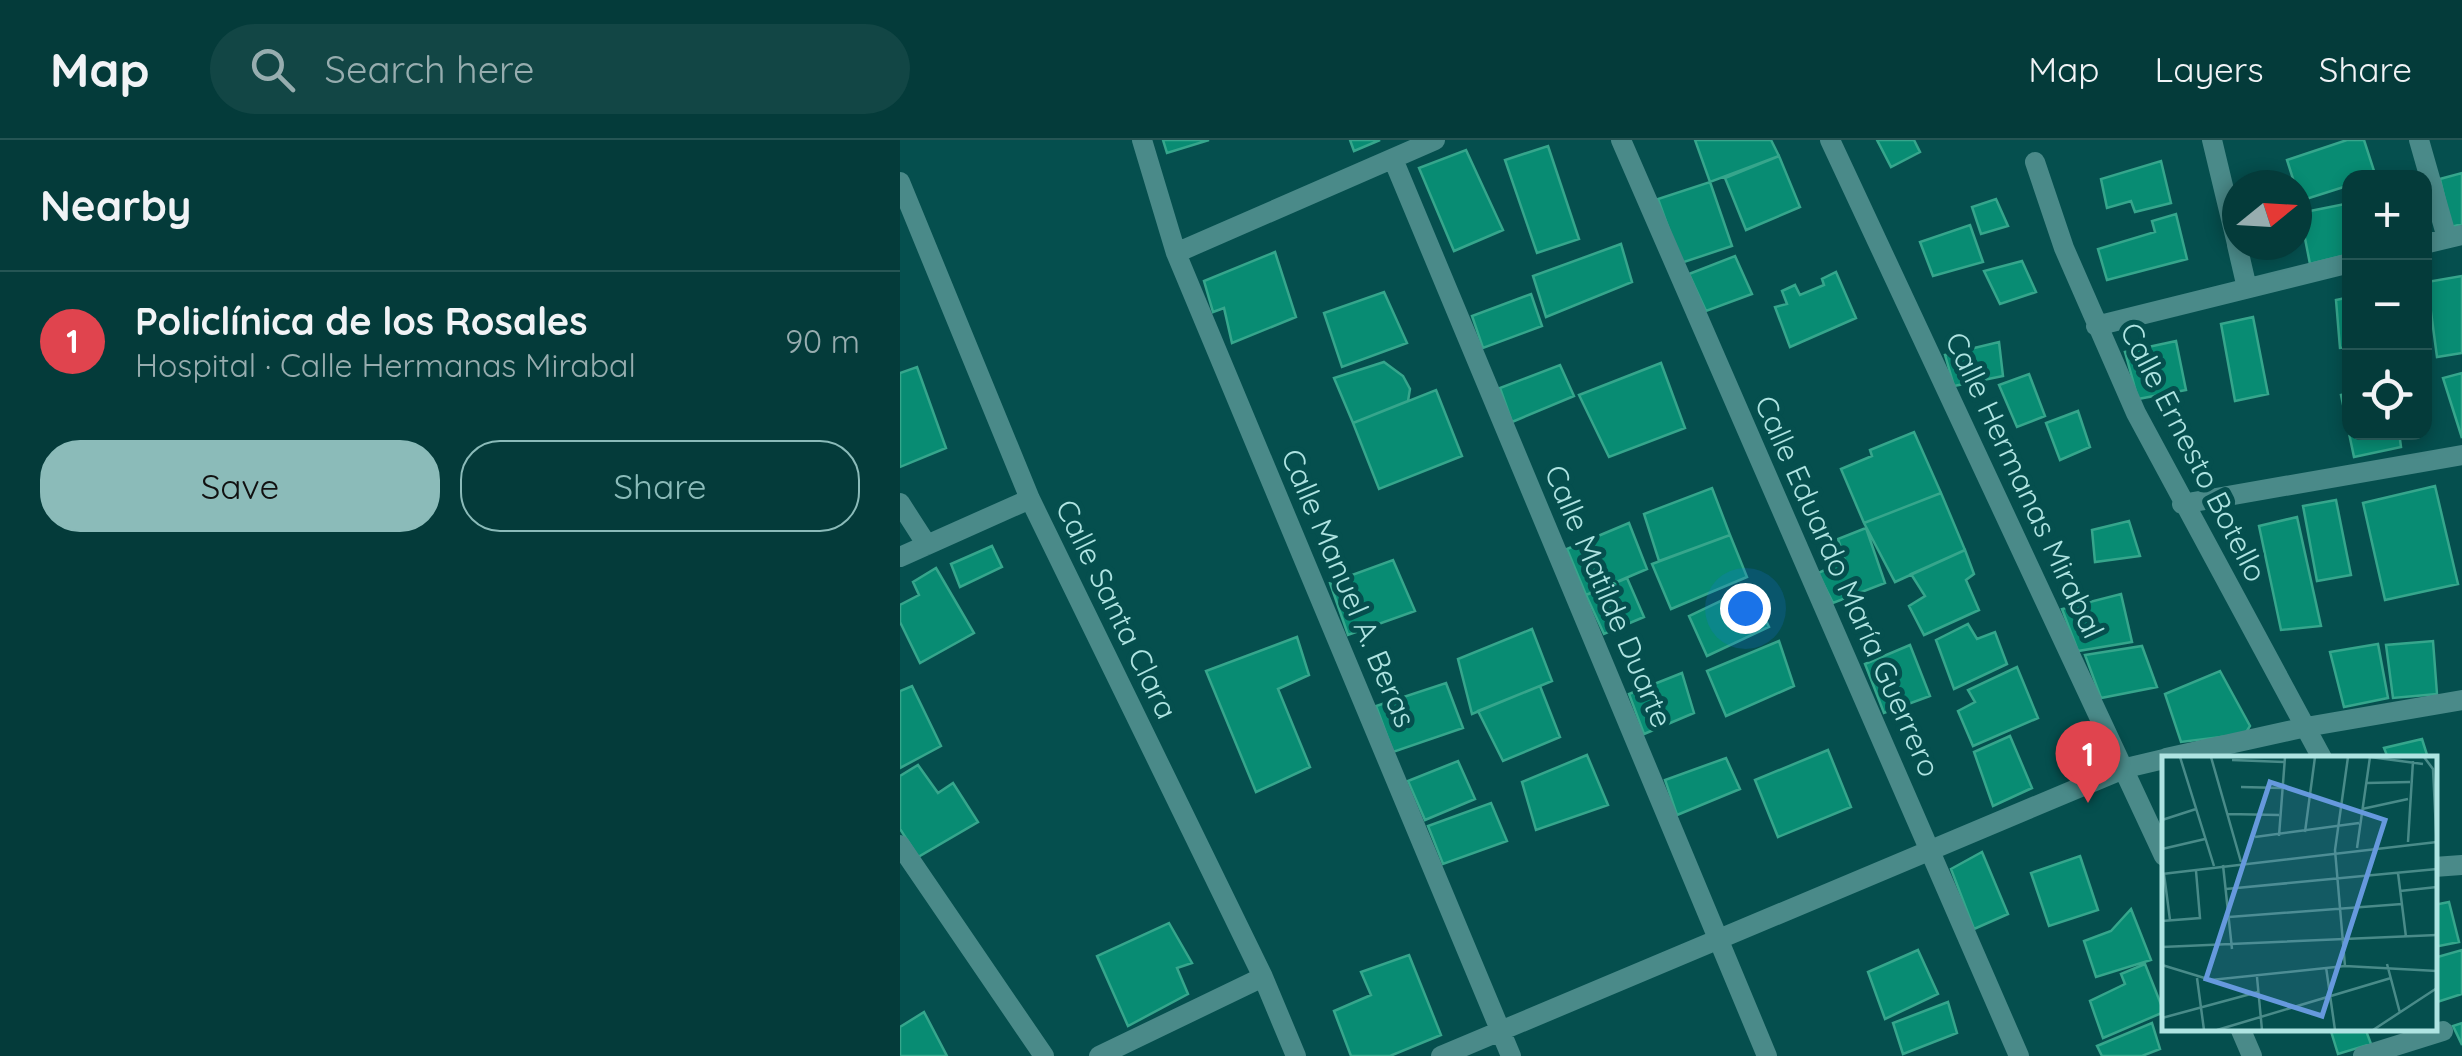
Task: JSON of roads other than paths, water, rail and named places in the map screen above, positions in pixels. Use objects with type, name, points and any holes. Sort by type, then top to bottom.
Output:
[{"type":"street","name":"Calle Manuel A. Beras","points":[[1142,140],[1176,253],[1511,1056]]},
{"type":"street","points":[[1176,253],[1436,140]]},
{"type":"street","name":"Calle Eduardo María Guerrero","points":[[1621,140],[2019,1056]]},
{"type":"street","name":"Calle Hermanas Mirabal","points":[[1830,140],[2162,851]]},
{"type":"street","points":[[2212,140],[2222,182]]},
{"type":"street","points":[[2418,140],[2455,236]]},
{"type":"street","name":"Calle Matilde Duarte","points":[[1394,159],[1767,1056]]},
{"type":"street","name":"Calle Ernesto Botello","points":[[2035,162],[2096,326],[2182,504],[2321,756]]},
{"type":"street","name":"Calle Santa Clara","points":[[900,182],[1030,499],[1263,977],[1296,1056]]},
{"type":"street","points":[[2240,260],[2247,288]]},
{"type":"street","points":[[2096,326],[2342,265]]},
{"type":"street","points":[[2182,504],[2462,455]]},
{"type":"street","points":[[900,557],[1030,499]]},
{"type":"street","points":[[900,503],[927,544]]},
{"type":"street","points":[[2178,756],[2306,727],[2462,700]]},
{"type":"street","points":[[1441,1056],[2126,768],[2162,760]]},
{"type":"street","points":[[900,844],[1044,1056]]},
{"type":"street","points":[[2437,868],[2462,865]]},
{"type":"street","points":[[1099,1056],[1263,977]]},
{"type":"street","points":[[2241,1031],[2252,1056]]},
{"type":"street","points":[[2363,1056],[2443,1032]]},
{"type":"place","name":"Policlínica de los Rosales","points":[[2088,803]]}]
